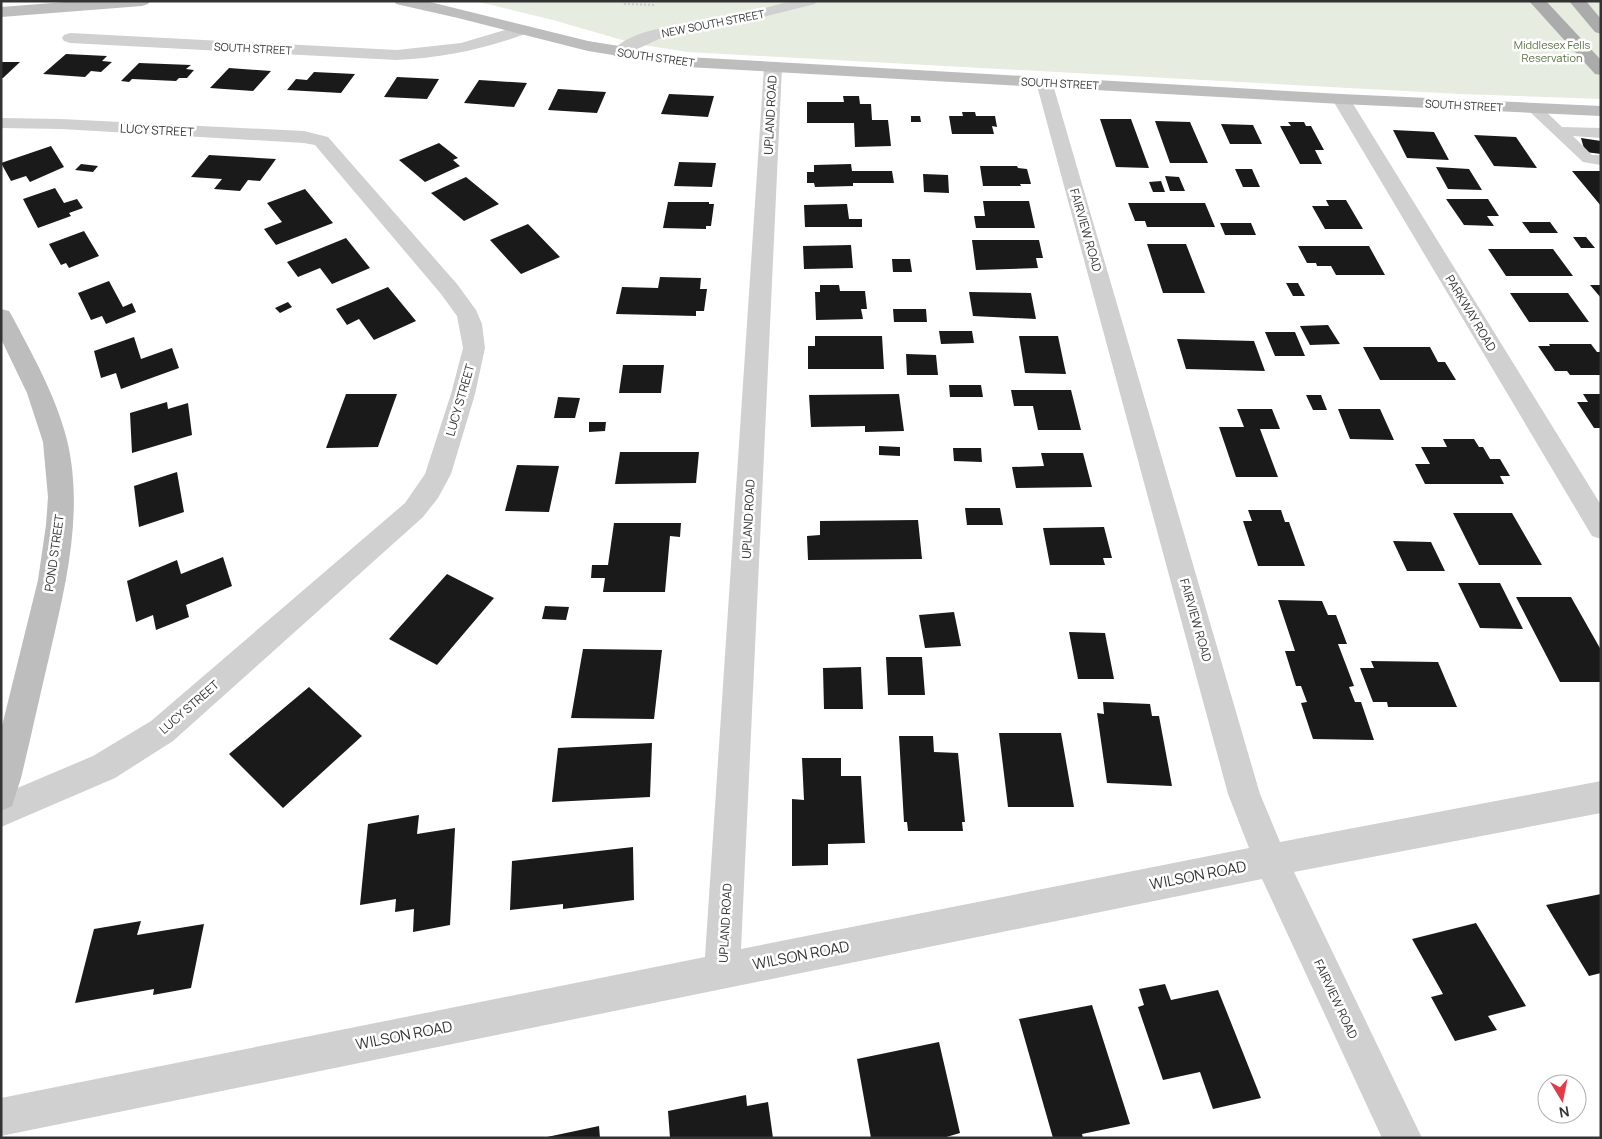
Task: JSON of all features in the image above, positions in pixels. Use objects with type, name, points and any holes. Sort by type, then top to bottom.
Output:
[{"type":"main road","points":[[1,12],[142,1]]},
{"type":"main road","name":"SOUTH STREET","points":[[402,1],[620,52],[687,62],[1341,99],[1601,111]]},
{"type":"main road","points":[[1536,1],[1601,70]]},
{"type":"main road","points":[[1577,1],[1601,29]]},
{"type":"main road","name":"POND STREET","points":[[1,316],[41,397],[49,420],[61,474],[62,496],[57,548],[46,605],[1,795]]},
{"type":"street","name":"NEW SOUTH STREET","points":[[620,52],[632,43],[652,35],[743,18],[809,1]]},
{"type":"street","name":"SOUTH STREET","points":[[70,38],[390,55],[427,54],[469,48],[522,30]]},
{"type":"street","name":"UPLAND ROAD","points":[[722,971],[773,67]]},
{"type":"street","name":"FAIRVIEW ROAD","points":[[1045,82],[1241,783],[1271,860],[1402,1138]]},
{"type":"street","name":"PARKWAY ROAD","points":[[1341,99],[1601,528]]},
{"type":"street","name":"LUCY STREET","points":[[1,123],[304,137],[318,140],[346,168],[449,289],[468,315],[474,340],[472,358],[463,394],[442,462],[429,491],[414,510],[162,731],[104,768],[1,811]]},
{"type":"street","name":"WILSON ROAD","points":[[1,1117],[1271,860],[1601,797]]},
{"type":"lane","points":[[1534,108],[1588,159],[1601,160]]},
{"type":"lane","points":[[1558,131],[1601,134]]},
{"type":"green space","name":"Middlesex Fells Reservation","points":[[475,1],[1601,1],[1601,99],[1460,94],[688,52],[636,44],[553,20]]},
{"type":"building","points":[[66,54],[107,56],[102,61],[112,62],[101,72],[91,71],[85,77],[43,74]]},
{"type":"building","points":[[1,62],[20,62],[1,78]]},
{"type":"building","points":[[139,63],[191,65],[186,69],[194,70],[187,78],[179,78],[176,81],[132,79],[129,82],[121,81]]},
{"type":"building","points":[[229,68],[271,71],[253,91],[210,88]]},
{"type":"building","points":[[314,72],[355,74],[341,93],[287,90],[296,79],[307,80]]},
{"type":"building","points":[[397,77],[439,79],[427,99],[384,97]]},
{"type":"building","points":[[479,80],[527,83],[514,107],[464,103]]},
{"type":"building","points":[[558,89],[606,92],[597,113],[548,110]]},
{"type":"building","points":[[669,94],[714,96],[708,117],[661,114]]},
{"type":"building","points":[[843,96],[859,96],[860,104],[871,104],[872,120],[888,120],[891,146],[855,147],[854,123],[807,123],[807,102],[844,102]]},
{"type":"building","points":[[962,112],[975,112],[976,116],[995,116],[997,127],[992,126],[994,134],[952,134],[949,116],[963,116]]},
{"type":"building","points":[[911,116],[920,116],[921,122],[911,122]]},
{"type":"building","points":[[1100,119],[1131,119],[1149,168],[1116,167]]},
{"type":"building","points":[[1155,121],[1190,122],[1208,163],[1170,163]]},
{"type":"building","points":[[1288,122],[1304,122],[1306,126],[1311,126],[1324,150],[1315,150],[1322,164],[1300,164],[1280,126],[1291,126]]},
{"type":"building","points":[[1221,124],[1253,125],[1262,144],[1230,144]]},
{"type":"building","points":[[1393,130],[1434,132],[1449,160],[1407,158]]},
{"type":"building","points":[[1474,135],[1516,137],[1537,168],[1494,166]]},
{"type":"building","points":[[1581,138],[1601,141],[1601,154],[1585,152]]},
{"type":"building","points":[[439,143],[458,158],[453,160],[460,166],[425,182],[399,160]]},
{"type":"building","points":[[51,146],[64,167],[30,182],[26,176],[11,181],[1,163]]},
{"type":"building","points":[[209,155],[276,159],[260,181],[248,180],[240,191],[214,189],[222,179],[191,177]]},
{"type":"building","points":[[679,162],[716,163],[712,187],[674,186]]},
{"type":"building","points":[[81,164],[98,166],[93,172],[75,170]]},
{"type":"building","points":[[851,164],[852,171],[892,171],[894,183],[853,183],[853,186],[815,187],[814,183],[807,183],[807,172],[814,172],[814,165]]},
{"type":"building","points":[[980,166],[1017,166],[1018,168],[1027,169],[1031,184],[1020,184],[1021,186],[983,186]]},
{"type":"building","points":[[1436,167],[1469,169],[1482,190],[1448,189]]},
{"type":"building","points":[[1235,169],[1252,169],[1260,187],[1243,187]]},
{"type":"building","points":[[1572,171],[1601,171],[1601,206]]},
{"type":"building","points":[[923,174],[948,175],[949,193],[924,192]]},
{"type":"building","points":[[1165,176],[1179,177],[1185,191],[1170,191]]},
{"type":"building","points":[[466,177],[499,204],[464,221],[431,193]]},
{"type":"building","points":[[1161,181],[1165,192],[1153,192],[1149,182]]},
{"type":"building","points":[[55,188],[64,203],[77,199],[83,208],[69,213],[71,216],[38,228],[23,199]]},
{"type":"building","points":[[305,189],[333,223],[276,245],[264,229],[282,222],[267,203]]},
{"type":"building","points":[[1446,199],[1488,199],[1499,216],[1487,216],[1494,226],[1464,225]]},
{"type":"building","points":[[1326,200],[1346,200],[1363,229],[1325,229],[1312,206],[1329,206]]},
{"type":"building","points":[[983,201],[1029,201],[1035,228],[976,228],[974,216],[985,216]]},
{"type":"building","points":[[668,202],[709,202],[709,204],[714,204],[711,226],[706,226],[706,229],[663,228]]},
{"type":"building","points":[[1128,203],[1205,203],[1215,227],[1147,227],[1145,221],[1135,221]]},
{"type":"building","points":[[847,204],[849,219],[862,219],[862,227],[805,227],[804,205]]},
{"type":"building","points":[[1522,222],[1550,222],[1558,233],[1530,233]]},
{"type":"building","points":[[1220,223],[1251,223],[1256,235],[1225,235]]},
{"type":"building","points":[[528,224],[560,257],[521,274],[490,240]]},
{"type":"building","points":[[84,231],[99,256],[69,268],[66,263],[61,265],[49,244]]},
{"type":"building","points":[[1573,237],[1586,237],[1595,248],[1581,248]]},
{"type":"building","points":[[346,238],[370,268],[332,284],[320,268],[298,277],[287,262]]},
{"type":"building","points":[[972,240],[1039,240],[1043,258],[1036,258],[1038,268],[976,270]]},
{"type":"building","points":[[1147,244],[1186,244],[1205,293],[1163,293]]},
{"type":"building","points":[[851,245],[853,268],[804,269],[803,246]]},
{"type":"building","points":[[1298,246],[1369,246],[1385,275],[1336,275],[1331,266],[1317,266],[1316,263],[1307,263]]},
{"type":"building","points":[[1488,249],[1553,249],[1573,276],[1506,276]]},
{"type":"building","points":[[892,259],[910,259],[912,272],[893,272]]},
{"type":"building","points":[[660,277],[701,278],[700,289],[707,289],[704,311],[696,311],[696,316],[616,314],[622,287],[658,288]]},
{"type":"building","points":[[109,281],[123,307],[132,303],[136,312],[106,324],[102,316],[91,320],[78,293]]},
{"type":"building","points":[[1286,283],[1298,283],[1305,296],[1293,296]]},
{"type":"building","points":[[820,285],[839,285],[840,291],[865,291],[867,309],[861,309],[863,319],[816,320],[815,292],[820,292]]},
{"type":"building","points":[[1590,285],[1601,285],[1601,298]]},
{"type":"building","points":[[388,287],[416,321],[374,340],[359,319],[347,325],[336,309]]},
{"type":"building","points":[[969,292],[1031,293],[1036,319],[973,316]]},
{"type":"building","points":[[1510,293],[1568,293],[1589,322],[1529,322]]},
{"type":"building","points":[[288,302],[292,307],[280,313],[275,308]]},
{"type":"building","points":[[893,309],[926,309],[927,322],[894,322]]},
{"type":"building","points":[[1328,325],[1340,344],[1310,345],[1300,326]]},
{"type":"building","points":[[939,331],[972,331],[974,343],[941,344]]},
{"type":"building","points":[[1265,332],[1295,332],[1305,356],[1275,356]]},
{"type":"building","points":[[815,336],[882,336],[884,369],[808,369],[808,346],[815,346]]},
{"type":"building","points":[[1019,336],[1058,336],[1066,374],[1025,373]]},
{"type":"building","points":[[134,337],[141,359],[172,348],[179,368],[121,389],[116,373],[101,378],[94,351]]},
{"type":"building","points":[[1177,339],[1254,341],[1265,371],[1186,369]]},
{"type":"building","points":[[1549,344],[1591,344],[1597,352],[1601,352],[1601,375],[1570,375],[1567,371],[1555,371],[1538,346],[1550,346]]},
{"type":"building","points":[[1363,347],[1430,347],[1438,362],[1445,362],[1456,380],[1380,380]]},
{"type":"building","points":[[906,354],[936,355],[938,375],[907,375]]},
{"type":"building","points":[[623,365],[664,365],[661,393],[619,393]]},
{"type":"building","points":[[949,385],[981,385],[983,397],[950,397]]},
{"type":"building","points":[[1011,390],[1071,390],[1081,430],[1038,430],[1033,406],[1014,406]]},
{"type":"building","points":[[346,394],[397,394],[378,447],[326,448]]},
{"type":"building","points":[[899,394],[904,431],[865,432],[865,426],[811,427],[809,395]]},
{"type":"building","points":[[1583,394],[1601,394],[1601,428],[1594,428],[1577,402],[1588,402]]},
{"type":"building","points":[[1306,395],[1321,395],[1327,410],[1313,410]]},
{"type":"building","points":[[558,397],[580,398],[575,418],[554,418]]},
{"type":"building","points":[[167,402],[168,409],[188,403],[192,435],[132,453],[130,413]]},
{"type":"building","points":[[1237,409],[1272,409],[1280,429],[1260,429],[1278,477],[1236,477],[1219,427],[1244,427]]},
{"type":"building","points":[[1338,409],[1380,409],[1394,440],[1350,439]]},
{"type":"building","points":[[589,422],[606,422],[605,431],[589,432]]},
{"type":"building","points":[[1443,439],[1474,439],[1479,447],[1483,447],[1490,459],[1500,459],[1510,476],[1500,476],[1504,484],[1425,484],[1415,464],[1430,464],[1421,447],[1447,447]]},
{"type":"building","points":[[879,446],[900,447],[900,456],[879,455]]},
{"type":"building","points":[[953,448],[981,448],[982,462],[954,461]]},
{"type":"building","points":[[620,452],[699,452],[696,483],[615,484]]},
{"type":"building","points":[[1041,453],[1083,453],[1092,487],[1016,488],[1012,467],[1044,466]]},
{"type":"building","points":[[517,465],[559,466],[549,512],[505,511]]},
{"type":"building","points":[[177,472],[184,512],[139,527],[134,486]]},
{"type":"building","points":[[965,508],[1000,508],[1003,525],[967,525]]},
{"type":"building","points":[[1248,510],[1281,510],[1285,522],[1289,522],[1305,566],[1258,566],[1243,521],[1252,521]]},
{"type":"building","points":[[1453,513],[1512,513],[1542,565],[1479,565]]},
{"type":"building","points":[[918,520],[922,559],[808,560],[807,536],[820,535],[820,521]]},
{"type":"building","points":[[614,523],[681,523],[680,537],[670,536],[665,592],[603,592],[605,578],[591,578],[592,565],[608,565]]},
{"type":"building","points":[[1104,527],[1112,558],[1103,558],[1105,565],[1050,565],[1043,528]]},
{"type":"building","points":[[1393,541],[1431,542],[1445,571],[1407,571]]},
{"type":"building","points":[[223,557],[232,586],[186,605],[189,617],[156,630],[153,615],[136,622],[127,581],[177,560],[181,574]]},
{"type":"building","points":[[447,574],[494,598],[437,665],[389,639]]},
{"type":"building","points":[[1458,583],[1500,583],[1523,629],[1480,628]]},
{"type":"building","points":[[1516,597],[1571,597],[1601,650],[1601,682],[1560,682]]},
{"type":"building","points":[[1278,600],[1322,601],[1328,615],[1336,615],[1347,644],[1338,644],[1354,686],[1349,687],[1355,702],[1361,702],[1374,740],[1313,739],[1301,703],[1307,702],[1301,686],[1296,686],[1285,651],[1295,651]]},
{"type":"building","points":[[545,606],[569,607],[566,620],[542,619]]},
{"type":"building","points":[[954,612],[961,646],[925,648],[919,615]]},
{"type":"building","points":[[1069,632],[1105,633],[1114,679],[1078,679]]},
{"type":"building","points":[[583,649],[662,650],[654,719],[571,718]]},
{"type":"building","points":[[886,657],[922,657],[925,695],[888,695]]},
{"type":"building","points":[[1371,661],[1438,662],[1457,707],[1388,707],[1387,702],[1373,702],[1360,668],[1374,668]]},
{"type":"building","points":[[861,667],[863,709],[824,709],[823,668]]},
{"type":"building","points":[[309,687],[362,736],[283,808],[229,754]]},
{"type":"building","points":[[1103,702],[1150,704],[1152,716],[1159,716],[1172,786],[1107,783],[1097,713],[1104,714]]},
{"type":"building","points":[[999,733],[1061,733],[1074,807],[1008,807]]},
{"type":"building","points":[[899,736],[933,736],[934,752],[958,753],[965,822],[962,822],[963,831],[908,831],[907,822],[904,822]]},
{"type":"building","points":[[652,743],[650,797],[552,802],[558,748]]},
{"type":"building","points":[[802,758],[841,758],[841,776],[861,776],[865,843],[828,844],[828,865],[792,866],[792,799],[804,800]]},
{"type":"building","points":[[419,815],[417,834],[455,828],[450,925],[413,932],[414,909],[395,912],[396,899],[360,905],[368,824]]},
{"type":"building","points":[[633,847],[634,900],[563,909],[563,904],[510,910],[512,861]]},
{"type":"building","points":[[1601,894],[1601,973],[1589,976],[1546,905]]},
{"type":"building","points":[[141,921],[137,935],[204,924],[191,988],[153,995],[154,989],[75,1003],[94,929]]},
{"type":"building","points":[[1476,923],[1526,1006],[1488,1016],[1497,1030],[1455,1041],[1431,997],[1443,994],[1412,939]]},
{"type":"building","points":[[1165,984],[1171,1000],[1218,990],[1261,1098],[1213,1109],[1200,1072],[1163,1080],[1138,1007],[1144,1005],[1139,989]]},
{"type":"building","points":[[1092,1005],[1130,1124],[1082,1134],[1083,1138],[1053,1138],[1019,1019]]},
{"type":"building","points":[[939,1042],[960,1133],[943,1138],[871,1138],[857,1059]]},
{"type":"building","points":[[746,1095],[747,1106],[768,1102],[773,1138],[670,1138],[668,1111]]},
{"type":"building","points":[[599,1126],[600,1138],[547,1138],[547,1137]]}]
